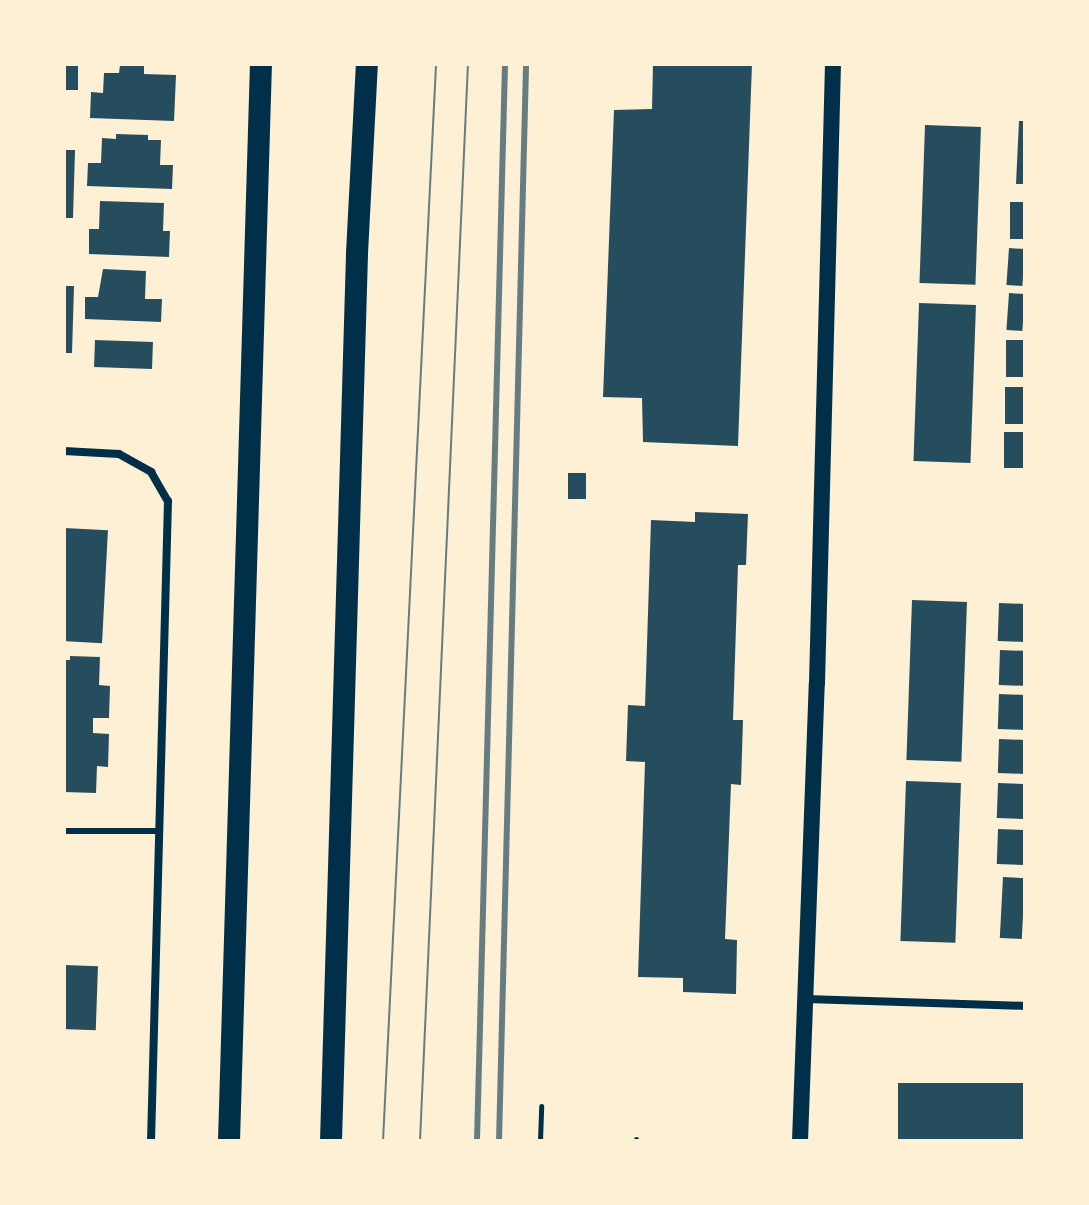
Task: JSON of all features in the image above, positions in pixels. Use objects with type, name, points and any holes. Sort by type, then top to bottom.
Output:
[{"type":"highway","points":[[229,1141],[261,64]]},
{"type":"highway","points":[[331,1141],[357,253],[367,64]]},
{"type":"main road","points":[[800,1141],[817,683],[833,64]]},
{"type":"street","points":[[64,451],[119,454],[151,472],[168,501],[151,1141]]},
{"type":"street","points":[[804,999],[1025,1006]]},
{"type":"lane","points":[[64,831],[159,831]]},
{"type":"path","points":[[540,1141],[541,1106]]},
{"type":"building","points":[[64,64],[78,64],[78,90],[64,90]]},
{"type":"building","points":[[653,64],[752,64],[738,446],[643,442],[642,398],[603,397],[614,110],[652,109]]},
{"type":"building","points":[[120,65],[144,66],[144,74],[176,75],[174,121],[90,118],[91,92],[103,93],[104,73],[119,73]]},
{"type":"building","points":[[1019,121],[1025,121],[1025,184],[1016,184]]},
{"type":"building","points":[[925,125],[981,127],[975,285],[919,283]]},
{"type":"building","points":[[116,134],[148,135],[148,140],[161,140],[160,165],[173,165],[172,189],[87,186],[88,163],[101,163],[102,138],[116,139]]},
{"type":"building","points":[[64,150],[75,150],[73,218],[64,218]]},
{"type":"building","points":[[100,201],[164,203],[163,231],[170,231],[169,257],[89,254],[89,229],[99,229]]},
{"type":"building","points":[[1010,202],[1025,202],[1025,239],[1010,239]]},
{"type":"building","points":[[1009,248],[1025,249],[1022,286],[1006,285]]},
{"type":"building","points":[[103,269],[146,271],[145,299],[162,299],[161,322],[85,319],[85,297],[98,297]]},
{"type":"building","points":[[64,286],[74,286],[72,353],[64,353]]},
{"type":"building","points":[[1009,293],[1025,294],[1022,331],[1006,330]]},
{"type":"building","points":[[919,303],[976,305],[970,463],[913,461]]},
{"type":"building","points":[[95,340],[153,342],[152,369],[94,367]]},
{"type":"building","points":[[1006,340],[1025,340],[1025,377],[1006,377]]},
{"type":"building","points":[[1005,387],[1025,387],[1025,424],[1005,424]]},
{"type":"building","points":[[1004,432],[1025,432],[1025,468],[1004,468]]},
{"type":"building","points":[[568,473],[586,473],[586,499],[568,499]]},
{"type":"building","points":[[695,512],[748,514],[746,565],[738,565],[733,720],[743,720],[741,785],[731,784],[725,939],[737,940],[736,994],[683,992],[683,978],[638,977],[645,762],[626,761],[628,705],[645,706],[651,520],[695,522]]},
{"type":"building","points":[[64,528],[108,530],[102,643],[64,641]]},
{"type":"building","points":[[912,600],[967,602],[961,762],[906,760]]},
{"type":"building","points":[[999,603],[1025,604],[1024,642],[998,641]]},
{"type":"building","points":[[1000,650],[1025,651],[1024,686],[999,685]]},
{"type":"building","points":[[70,656],[100,657],[99,685],[110,686],[109,718],[93,718],[93,733],[109,734],[108,767],[97,766],[96,793],[64,792],[64,660],[70,660]]},
{"type":"building","points":[[999,694],[1025,695],[1024,730],[998,729]]},
{"type":"building","points":[[999,739],[1025,740],[1024,774],[998,773]]},
{"type":"building","points":[[906,781],[961,783],[955,943],[900,941]]},
{"type":"building","points":[[998,783],[1025,784],[1024,819],[997,818]]},
{"type":"building","points":[[998,829],[1025,830],[1024,865],[997,864]]},
{"type":"building","points":[[1003,877],[1025,878],[1022,939],[1000,938]]},
{"type":"building","points":[[64,965],[98,966],[96,1030],[64,1029]]},
{"type":"building","points":[[898,1083],[1025,1083],[1025,1141],[898,1141]]},
{"type":"tram line","points":[[383,1141],[436,64]]},
{"type":"tram line","points":[[420,1141],[468,64]]},
{"type":"railway","points":[[477,1141],[505,64]]},
{"type":"railway","points":[[499,1141],[526,64]]}]
